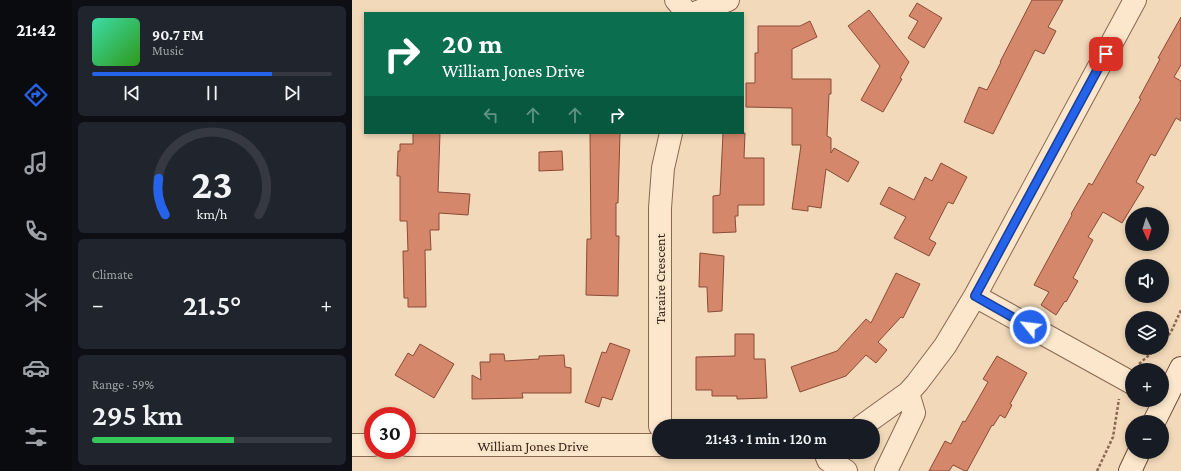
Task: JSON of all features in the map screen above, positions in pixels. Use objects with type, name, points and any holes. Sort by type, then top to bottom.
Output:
[{"type":"street","points":[[676,0],[686,12]]},
{"type":"street","points":[[698,12],[728,0]]},
{"type":"street","points":[[871,419],[908,392],[917,383],[945,346],[975,296],[1135,0]]},
{"type":"street","name":"Taraire Crescent","points":[[660,419],[660,208],[663,168],[671,134]]},
{"type":"street","points":[[975,296],[1125,373]]},
{"type":"street","points":[[1169,390],[1181,368]]},
{"type":"street","points":[[886,471],[914,413],[908,392]]},
{"type":"street","points":[[352,444],[364,445]]},
{"type":"street","name":"William Jones Drive","points":[[416,445],[652,445]]},
{"type":"street","points":[[828,459],[846,471]]},
{"type":"street","points":[[1130,471],[1136,459]]},
{"type":"path","points":[[1169,334],[1181,310]]},
{"type":"path","points":[[1143,363],[1150,355]]},
{"type":"path","points":[[1097,471],[1113,437],[1117,410],[1125,391]]},
{"type":"building","points":[[1032,0],[1063,0],[1048,27],[1056,31],[1044,54],[1035,50],[993,134],[964,122],[979,87],[987,90]]},
{"type":"building","points":[[917,3],[942,18],[924,48],[908,38],[918,21],[909,16]]},
{"type":"building","points":[[869,10],[909,62],[900,78],[902,79],[883,112],[861,100],[880,66],[848,26]]},
{"type":"building","points":[[1181,17],[1181,65],[1174,77],[1181,81],[1181,121],[1176,118],[1155,156],[1151,154],[1136,182],[1144,187],[1132,207],[1125,207],[1125,218],[1122,223],[1103,212],[1088,237],[1093,240],[1073,278],[1078,281],[1066,302],[1065,301],[1056,315],[1041,305],[1049,292],[1034,285],[1072,215],[1071,214],[1089,183],[1092,185],[1141,99],[1139,98],[1160,59],[1158,58]]},
{"type":"building","points":[[810,21],[817,37],[792,49],[792,79],[831,79],[827,136],[831,138],[831,153],[834,148],[859,162],[848,182],[826,169],[821,208],[808,206],[808,211],[792,209],[801,145],[792,145],[792,108],[746,107],[746,83],[755,83],[755,53],[758,53],[758,26],[800,26]]},
{"type":"building","points":[[745,133],[744,158],[764,158],[764,205],[738,205],[738,216],[735,216],[736,232],[713,233],[713,196],[720,195],[723,134]]},
{"type":"building","points":[[413,134],[440,134],[438,192],[470,194],[468,215],[439,213],[439,230],[430,230],[431,250],[425,250],[426,307],[408,307],[408,298],[404,298],[403,251],[408,251],[407,221],[400,221],[400,176],[397,176],[398,151],[400,151],[400,144],[413,144]]},
{"type":"building","points":[[590,134],[620,134],[618,203],[616,203],[616,236],[619,236],[618,296],[586,295],[587,239],[591,239]]},
{"type":"building","points":[[562,151],[563,170],[539,171],[539,152]]},
{"type":"building","points":[[941,163],[967,177],[953,204],[948,202],[929,239],[936,243],[929,256],[894,238],[906,217],[880,204],[889,187],[914,200],[925,177],[932,181]]},
{"type":"building","points":[[700,253],[724,256],[722,311],[708,312],[707,287],[699,287]]},
{"type":"building","points":[[896,273],[920,284],[903,318],[901,317],[878,342],[887,350],[876,363],[866,355],[846,376],[800,392],[791,367],[837,351],[866,319],[871,323]]},
{"type":"building","points":[[735,334],[754,334],[754,359],[765,359],[767,398],[737,399],[737,396],[712,396],[712,390],[696,390],[696,357],[735,356]]},
{"type":"building","points":[[610,343],[630,350],[612,400],[602,397],[599,407],[585,402],[602,352],[606,353]]},
{"type":"building","points":[[420,344],[454,364],[434,398],[395,375],[408,353],[413,356]]},
{"type":"building","points":[[490,354],[504,354],[505,361],[539,359],[539,356],[564,355],[565,367],[571,368],[571,393],[522,393],[523,398],[472,399],[472,375],[481,380],[480,362],[490,362]]},
{"type":"building","points":[[997,356],[1027,373],[1010,404],[1012,405],[1005,418],[1000,415],[993,426],[992,425],[967,471],[953,465],[949,471],[929,471],[945,441],[951,444],[963,421],[965,422],[988,382],[983,379]]},
{"type":"route","points":[[1030,327],[975,296],[1106,54]]}]
